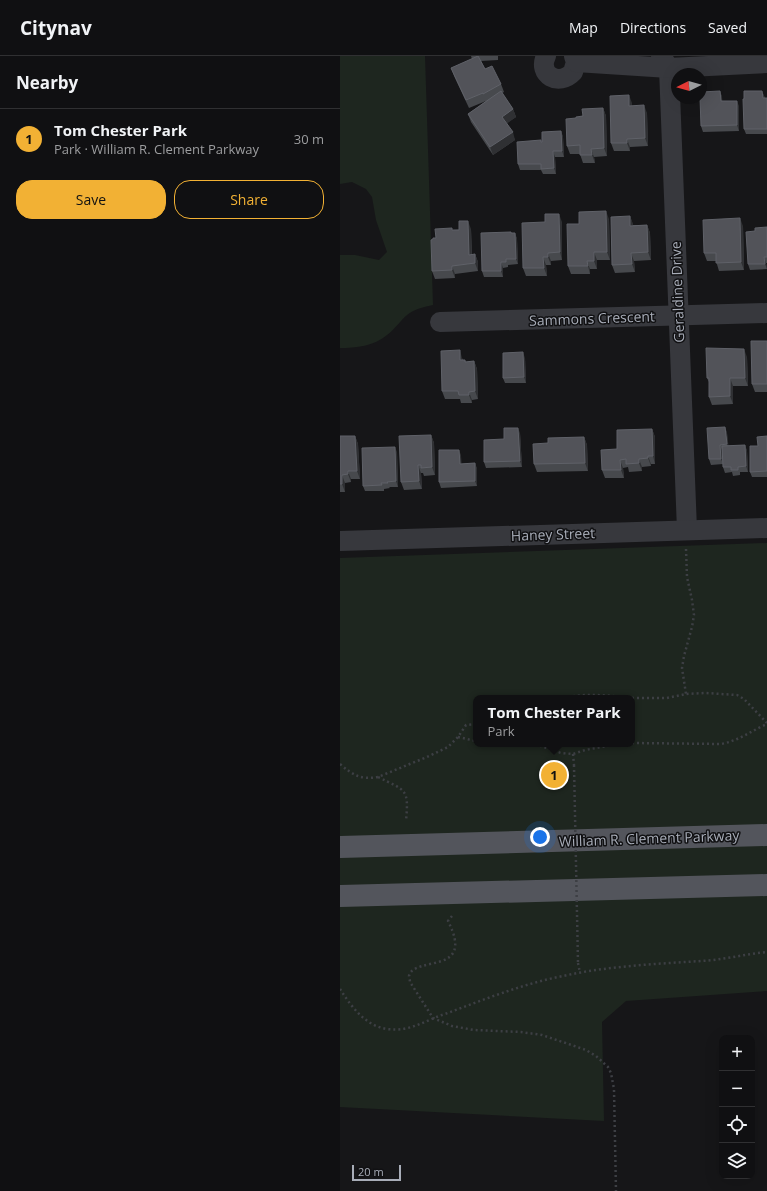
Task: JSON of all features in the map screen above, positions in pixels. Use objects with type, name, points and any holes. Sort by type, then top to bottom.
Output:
[{"type":"main road","name":"William R. Clement Parkway","points":[[340,847],[767,835]]},
{"type":"main road","points":[[340,896],[767,885]]},
{"type":"street","points":[[546,56],[544,65],[545,70],[549,75],[559,80],[564,79],[573,72],[575,59],[767,63]]},
{"type":"street","name":"Geraldine Drive","points":[[665,62],[687,530]]},
{"type":"street","name":"Sammons Crescent","points":[[440,322],[767,313]]},
{"type":"street","name":"Haney Street","points":[[340,541],[767,528]]},
{"type":"path","points":[[686,694],[682,668],[694,615],[686,562],[687,530]]},
{"type":"path","points":[[635,698],[667,698],[686,694],[706,693],[737,695],[747,701],[767,723],[732,742],[714,744],[635,743]]},
{"type":"path","points":[[340,764],[357,776],[370,778],[378,777],[448,747],[458,737],[466,725],[473,724]]},
{"type":"path","points":[[458,737],[473,740]]},
{"type":"path","points":[[544,747],[561,753],[573,754],[596,747]]},
{"type":"path","points":[[573,754],[578,963],[580,973]]},
{"type":"path","points":[[378,777],[400,788],[405,793],[408,801],[406,821]]},
{"type":"path","points":[[452,916],[448,921],[456,939],[452,955],[444,960],[412,971],[409,976],[410,982],[433,1018],[464,1029],[521,1032],[542,1035],[586,1050],[608,1067],[611,1073],[613,1085],[616,1191]]},
{"type":"path","points":[[340,989],[359,1015],[373,1024],[386,1029],[399,1030],[411,1028],[433,1018],[536,982],[580,973],[641,965],[702,961],[767,952]]},
{"type":"shaded area","points":[[340,56],[425,56],[433,305],[419,308],[404,317],[390,333],[382,339],[371,344],[352,348],[340,348],[340,255],[355,255],[379,260],[387,252],[376,220],[372,197],[366,189],[352,182],[340,184]]},
{"type":"shaded area","points":[[767,543],[767,991],[626,1001],[602,1022],[604,1121],[340,1107],[340,558]]},
{"type":"building","points":[[478,56],[485,69],[492,66],[501,84],[483,94],[466,100],[451,68]]},
{"type":"building","points":[[501,91],[513,109],[502,117],[513,132],[490,147],[468,114]]},
{"type":"building","points":[[720,91],[721,101],[737,101],[737,125],[701,126],[700,104],[707,104],[707,92]]},
{"type":"building","points":[[744,91],[762,91],[763,98],[767,98],[767,129],[744,129]]},
{"type":"building","points":[[629,95],[629,106],[644,105],[645,138],[627,139],[627,143],[611,143],[610,96]]},
{"type":"building","points":[[603,108],[604,148],[591,149],[592,155],[580,155],[580,145],[567,146],[566,119],[583,116],[582,109]]},
{"type":"building","points":[[561,131],[562,151],[553,151],[554,168],[541,169],[541,164],[518,164],[517,142],[541,140],[542,142],[542,132]]},
{"type":"building","points":[[606,211],[607,252],[594,252],[594,261],[587,261],[588,266],[568,266],[567,224],[579,224],[579,212]]},
{"type":"building","points":[[545,214],[559,214],[560,252],[548,253],[548,257],[543,257],[544,268],[523,268],[522,223],[545,222]]},
{"type":"building","points":[[630,216],[630,226],[647,225],[648,252],[631,253],[632,264],[612,265],[611,217]]},
{"type":"building","points":[[740,218],[741,262],[716,263],[716,253],[704,253],[703,220]]},
{"type":"building","points":[[459,221],[468,221],[469,255],[475,254],[475,263],[452,266],[452,270],[432,271],[431,240],[436,238],[435,229],[452,228],[452,230],[459,230]]},
{"type":"building","points":[[767,227],[767,257],[764,257],[765,264],[748,264],[746,232],[755,231],[755,228]]},
{"type":"building","points":[[481,233],[515,233],[516,259],[506,259],[506,262],[501,262],[501,271],[482,271]]},
{"type":"building","points":[[751,341],[767,341],[767,384],[752,384]]},
{"type":"building","points":[[706,348],[744,349],[745,378],[730,378],[730,396],[709,397]]},
{"type":"building","points":[[460,350],[460,360],[465,360],[465,362],[474,361],[475,391],[469,392],[469,395],[459,395],[458,391],[442,391],[441,351]]},
{"type":"building","points":[[523,352],[524,377],[503,378],[503,353]]},
{"type":"building","points":[[725,427],[727,444],[720,445],[721,459],[709,459],[707,428]]},
{"type":"building","points":[[504,428],[518,428],[520,461],[484,462],[484,440],[504,439]]},
{"type":"building","points":[[652,429],[653,456],[639,459],[639,463],[626,464],[626,459],[620,460],[621,470],[602,470],[601,450],[617,449],[617,430]]},
{"type":"building","points":[[431,435],[432,467],[421,468],[421,465],[418,465],[419,481],[401,482],[399,436]]},
{"type":"building","points":[[340,436],[355,436],[357,471],[348,471],[348,474],[342,475],[342,484],[340,484]]},
{"type":"building","points":[[767,436],[767,471],[750,472],[750,446],[758,446],[757,437]]},
{"type":"building","points":[[584,437],[585,463],[534,464],[533,444],[548,443],[548,438]]},
{"type":"building","points":[[745,445],[746,466],[738,467],[738,470],[731,470],[731,467],[723,467],[722,446]]},
{"type":"building","points":[[395,447],[396,481],[381,483],[382,485],[363,486],[362,448]]},
{"type":"building","points":[[439,450],[459,450],[460,464],[475,463],[475,481],[439,482]]},
{"type":"place","name":"Tom Chester Park","points":[[554,775]]}]
